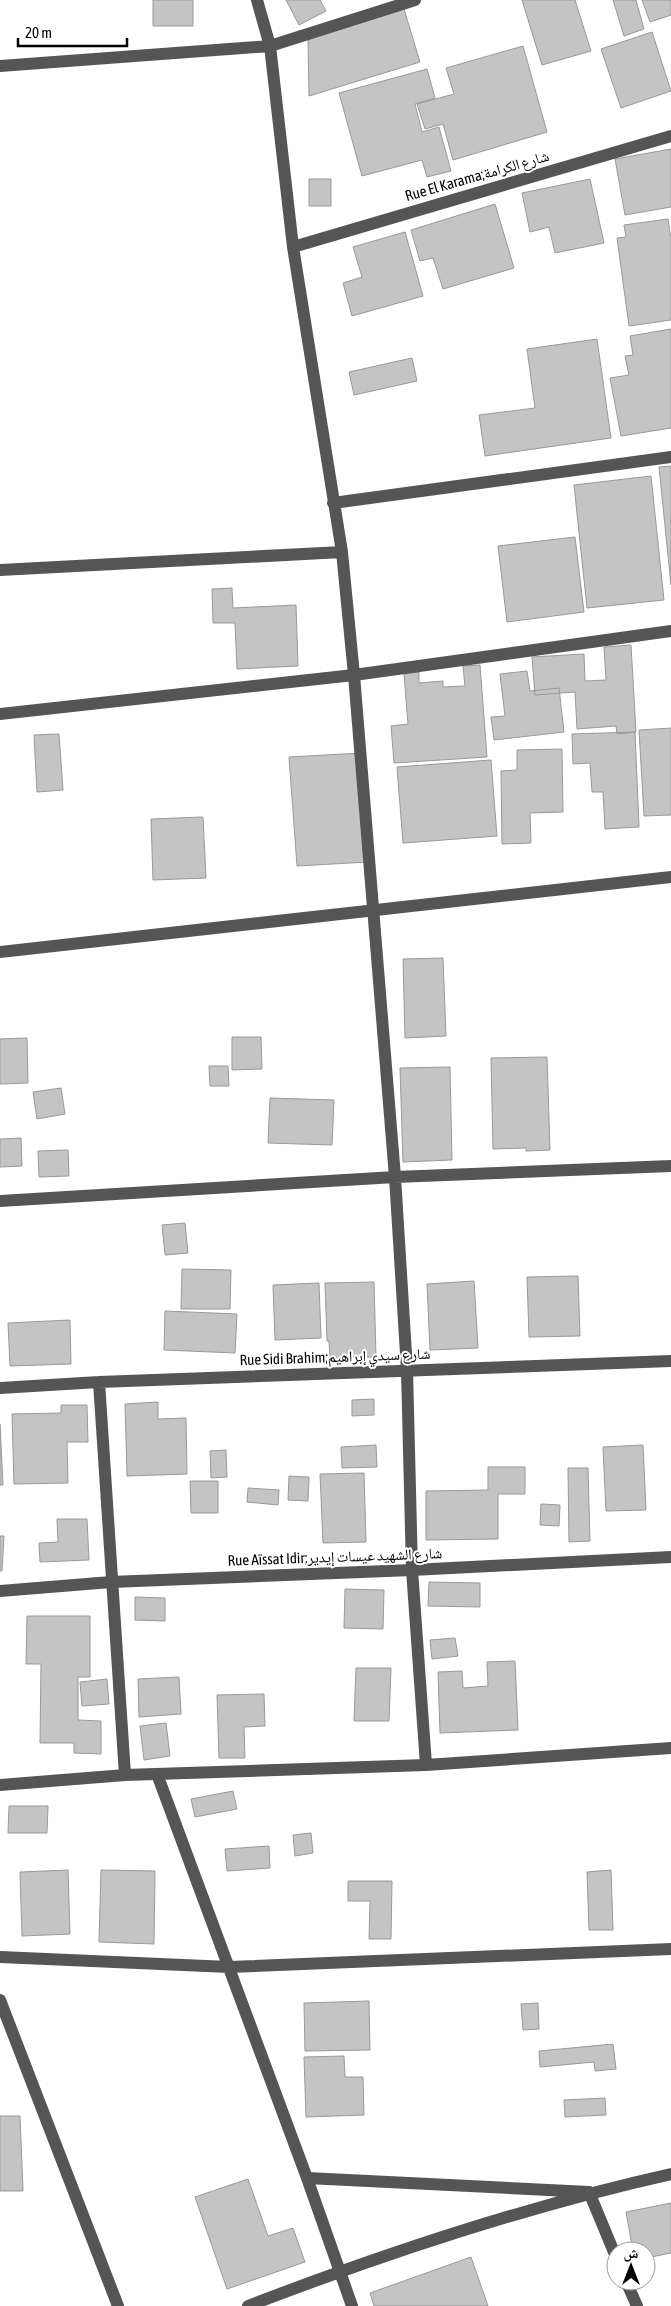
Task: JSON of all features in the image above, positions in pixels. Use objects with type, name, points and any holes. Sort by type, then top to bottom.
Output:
[{"type":"street","points":[[257,0],[270,46],[293,247],[306,316],[333,503],[342,552],[354,675],[395,1177],[407,1370],[412,1570],[426,1765]]},
{"type":"street","points":[[0,66],[270,46],[415,0]]},
{"type":"street","name":"Rue El Karama;شارع الكرامة","points":[[293,247],[671,136]]},
{"type":"street","points":[[333,503],[671,458]]},
{"type":"street","points":[[0,570],[342,552]]},
{"type":"street","points":[[0,714],[354,675],[671,631]]},
{"type":"street","points":[[0,952],[671,876]]},
{"type":"street","points":[[0,1201],[395,1177],[671,1166]]},
{"type":"street","name":"Rue Sidi Brahim;شارع سيدي إبراهيم","points":[[0,1388],[99,1382],[671,1361]]},
{"type":"street","points":[[99,1382],[111,1582],[126,1775]]},
{"type":"street","name":"Rue Aïssat Idir;شارع الشهيد عيسات إيدير","points":[[0,1591],[111,1582],[671,1557]]},
{"type":"street","points":[[0,1785],[126,1775],[426,1765],[671,1748]]},
{"type":"street","points":[[157,1774],[307,2178],[352,2306]]},
{"type":"street","points":[[0,1957],[228,1967],[671,1949]]},
{"type":"street","points":[[0,2000],[118,2306]]},
{"type":"street","points":[[248,2306],[339,2271],[589,2192],[671,2174]]},
{"type":"street","points":[[307,2178],[589,2192]]},
{"type":"street","points":[[589,2192],[610,2241]]},
{"type":"street","points":[[630,2291],[637,2306]]},
{"type":"building","points":[[153,0],[193,0],[193,26],[153,26]]},
{"type":"building","points":[[286,0],[320,0],[326,11],[299,25]]},
{"type":"building","points":[[522,0],[575,0],[591,51],[542,65]]},
{"type":"building","points":[[613,0],[636,0],[644,29],[624,36]]},
{"type":"building","points":[[642,0],[671,0],[671,15],[650,22]]},
{"type":"building","points":[[404,9],[420,62],[309,96],[308,39]]},
{"type":"building","points":[[652,32],[671,91],[621,108],[601,49]]},
{"type":"building","points":[[523,46],[547,132],[453,160],[443,124],[425,129],[417,104],[454,94],[446,68]]},
{"type":"building","points":[[427,69],[435,98],[415,104],[422,132],[439,127],[451,171],[427,177],[422,160],[362,176],[339,93]]},
{"type":"building","points":[[671,149],[671,207],[625,215],[615,159]]},
{"type":"building","points":[[309,179],[331,179],[331,206],[309,206]]},
{"type":"building","points":[[590,179],[604,243],[555,253],[549,227],[530,232],[522,193]]},
{"type":"building","points":[[495,204],[514,268],[443,289],[433,258],[420,261],[411,230]]},
{"type":"building","points":[[668,219],[671,239],[671,320],[629,326],[617,238],[626,237],[624,225]]},
{"type":"building","points":[[405,232],[423,296],[352,316],[343,283],[362,277],[353,247]]},
{"type":"building","points":[[671,329],[671,428],[621,436],[610,378],[629,375],[625,356],[633,355],[630,336]]},
{"type":"building","points":[[597,339],[611,438],[485,456],[479,415],[535,408],[527,349]]},
{"type":"building","points":[[412,358],[417,381],[354,395],[349,372]]},
{"type":"building","points":[[671,466],[671,585],[659,467]]},
{"type":"building","points":[[651,476],[664,600],[587,608],[574,485]]},
{"type":"building","points":[[575,537],[584,612],[507,622],[498,546]]},
{"type":"building","points":[[232,588],[233,608],[296,605],[298,666],[237,669],[235,623],[213,623],[212,589]]},
{"type":"building","points":[[631,645],[636,732],[617,734],[616,726],[577,729],[575,692],[535,695],[532,657],[584,654],[585,681],[606,680],[604,647]]},
{"type":"building","points":[[480,665],[487,757],[394,763],[391,726],[408,724],[404,674],[419,672],[419,683],[443,681],[443,687],[465,686],[463,666]]},
{"type":"building","points":[[527,671],[530,691],[559,688],[564,732],[494,740],[491,717],[505,716],[500,674]]},
{"type":"building","points":[[671,728],[671,815],[644,816],[639,730]]},
{"type":"building","points":[[635,732],[639,827],[605,829],[603,792],[592,792],[590,763],[573,764],[572,734]]},
{"type":"building","points":[[59,734],[63,790],[37,792],[34,735]]},
{"type":"building","points":[[562,749],[563,812],[530,813],[531,843],[502,844],[501,771],[517,770],[517,750]]},
{"type":"building","points":[[361,753],[368,862],[297,866],[289,757]]},
{"type":"building","points":[[491,760],[497,836],[403,843],[397,767]]},
{"type":"building","points":[[203,817],[206,878],[153,880],[151,819]]},
{"type":"building","points":[[443,958],[446,1036],[405,1038],[403,959]]},
{"type":"building","points":[[232,1037],[261,1037],[262,1069],[232,1070]]},
{"type":"building","points":[[27,1038],[28,1083],[0,1084],[0,1039]]},
{"type":"building","points":[[547,1057],[550,1150],[526,1151],[526,1148],[493,1149],[491,1058]]},
{"type":"building","points":[[209,1066],[228,1066],[229,1086],[210,1086]]},
{"type":"building","points":[[450,1067],[452,1160],[403,1162],[400,1068]]},
{"type":"building","points":[[61,1088],[65,1114],[37,1119],[33,1092]]},
{"type":"building","points":[[270,1098],[334,1100],[332,1145],[268,1143]]},
{"type":"building","points":[[21,1138],[22,1166],[0,1167],[0,1139]]},
{"type":"building","points":[[68,1150],[69,1176],[39,1177],[38,1151]]},
{"type":"building","points":[[185,1223],[188,1253],[165,1255],[162,1225]]},
{"type":"building","points":[[182,1269],[231,1270],[230,1309],[181,1309]]},
{"type":"building","points":[[578,1276],[580,1336],[529,1337],[527,1277]]},
{"type":"building","points":[[474,1281],[478,1348],[430,1350],[427,1284]]},
{"type":"building","points":[[374,1282],[376,1357],[330,1358],[329,1341],[327,1341],[325,1283]]},
{"type":"building","points":[[319,1283],[321,1338],[275,1340],[273,1285]]},
{"type":"building","points":[[165,1311],[237,1314],[235,1353],[164,1350]]},
{"type":"building","points":[[70,1320],[71,1364],[10,1366],[8,1323]]},
{"type":"building","points":[[374,1399],[374,1415],[352,1416],[352,1400]]},
{"type":"building","points":[[158,1402],[158,1419],[186,1418],[187,1474],[127,1476],[125,1404]]},
{"type":"building","points":[[61,1405],[87,1405],[88,1442],[67,1442],[68,1483],[14,1484],[12,1414],[61,1413]]},
{"type":"building","points":[[0,1424],[3,1485],[0,1485]]},
{"type":"building","points":[[376,1445],[377,1467],[342,1468],[341,1447]]},
{"type":"building","points":[[643,1445],[646,1510],[606,1511],[603,1447]]},
{"type":"building","points":[[226,1450],[227,1477],[211,1478],[210,1451]]},
{"type":"building","points":[[488,1467],[525,1467],[525,1494],[498,1494],[498,1539],[426,1540],[426,1491],[488,1490]]},
{"type":"building","points":[[568,1468],[588,1468],[590,1541],[569,1542]]},
{"type":"building","points":[[364,1473],[366,1542],[323,1543],[320,1474]]},
{"type":"building","points":[[289,1476],[309,1477],[308,1501],[288,1500]]},
{"type":"building","points":[[190,1481],[218,1481],[218,1513],[191,1513]]},
{"type":"building","points":[[248,1488],[279,1490],[278,1505],[247,1502]]},
{"type":"building","points":[[541,1504],[560,1505],[559,1526],[540,1525]]},
{"type":"building","points":[[57,1519],[87,1519],[89,1560],[40,1562],[39,1543],[58,1542]]},
{"type":"building","points":[[0,1536],[4,1536],[2,1571],[0,1571]]},
{"type":"building","points":[[429,1582],[480,1583],[480,1607],[428,1606]]},
{"type":"building","points":[[345,1589],[384,1590],[383,1629],[344,1628]]},
{"type":"building","points":[[135,1597],[165,1598],[165,1621],[135,1620]]},
{"type":"building","points":[[27,1616],[90,1616],[90,1677],[78,1677],[78,1720],[101,1721],[101,1754],[74,1753],[74,1743],[40,1743],[41,1664],[26,1664]]},
{"type":"building","points":[[455,1638],[458,1656],[432,1659],[430,1640]]},
{"type":"building","points":[[515,1661],[518,1730],[440,1733],[438,1672],[462,1671],[463,1688],[488,1686],[487,1662]]},
{"type":"building","points":[[356,1668],[391,1668],[389,1721],[354,1721]]},
{"type":"building","points":[[179,1677],[181,1714],[139,1717],[138,1679]]},
{"type":"building","points":[[107,1679],[109,1704],[82,1706],[80,1682]]},
{"type":"building","points":[[264,1694],[265,1726],[244,1727],[245,1758],[219,1758],[217,1695]]},
{"type":"building","points":[[166,1723],[170,1756],[144,1760],[140,1726]]},
{"type":"building","points":[[233,1791],[237,1809],[195,1817],[191,1799]]},
{"type":"building","points":[[9,1806],[48,1806],[47,1833],[8,1833]]},
{"type":"building","points":[[311,1833],[313,1853],[295,1856],[293,1835]]},
{"type":"building","points":[[269,1846],[270,1868],[227,1871],[225,1849]]},
{"type":"building","points":[[68,1870],[70,1934],[22,1936],[20,1872]]},
{"type":"building","points":[[101,1870],[155,1871],[154,1944],[99,1942]]},
{"type":"building","points":[[611,1870],[613,1930],[589,1930],[587,1872]]},
{"type":"building","points":[[348,1881],[392,1881],[391,1939],[369,1939],[370,1901],[348,1901]]},
{"type":"building","points":[[369,2001],[370,2050],[305,2051],[304,2003]]},
{"type":"building","points":[[538,2003],[539,2029],[523,2030],[521,2004]]},
{"type":"building","points":[[613,2044],[616,2069],[595,2071],[594,2062],[540,2067],[539,2051]]},
{"type":"building","points":[[344,2056],[345,2077],[363,2077],[364,2115],[306,2117],[304,2057]]},
{"type":"building","points":[[605,2098],[606,2115],[565,2117],[564,2100]]},
{"type":"building","points":[[0,2116],[20,2116],[23,2191],[0,2191]]},
{"type":"building","points":[[248,2179],[268,2236],[293,2228],[305,2262],[227,2289],[195,2197]]},
{"type":"building","points":[[671,2203],[671,2253],[656,2256],[656,2241],[631,2241],[626,2212]]},
{"type":"building","points":[[471,2257],[488,2306],[374,2306],[370,2293]]}]
